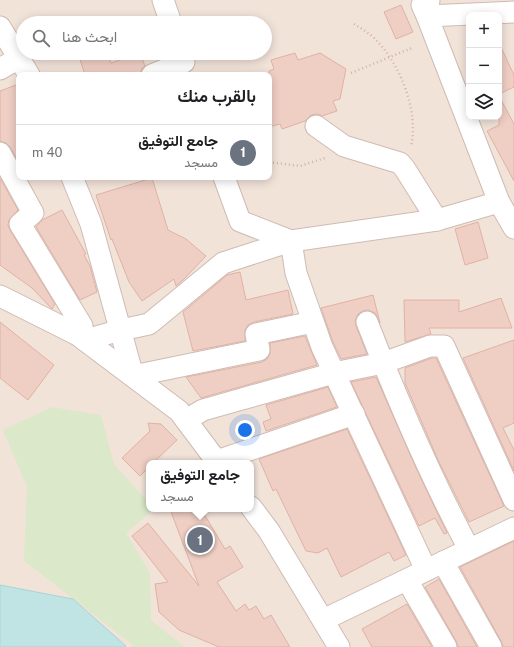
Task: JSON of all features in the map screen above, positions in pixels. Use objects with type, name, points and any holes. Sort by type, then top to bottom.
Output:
[{"type":"street","points":[[163,0],[169,16]]},
{"type":"street","points":[[514,12],[425,5],[499,202],[514,228]]},
{"type":"street","points":[[0,27],[16,53]]},
{"type":"street","points":[[160,72],[185,63]]},
{"type":"street","points":[[0,69],[24,66]]},
{"type":"street","points":[[316,126],[344,146],[400,163],[406,169],[437,220]]},
{"type":"street","points":[[0,153],[33,214],[20,224],[82,326],[82,337]]},
{"type":"street","points":[[73,180],[91,224],[133,376]]},
{"type":"street","points":[[225,180],[240,220],[291,241]]},
{"type":"street","points":[[82,337],[149,324],[223,263],[291,241],[437,220],[499,202]]},
{"type":"street","points":[[291,241],[296,273],[322,347],[354,414],[435,566],[491,647]]},
{"type":"street","points":[[0,296],[82,337],[180,411],[216,460]]},
{"type":"street","points":[[133,376],[259,350],[256,334],[313,322]]},
{"type":"street","points":[[367,322],[383,363],[446,507],[469,549]]},
{"type":"street","points":[[186,420],[203,410],[334,373],[383,363],[430,346],[444,346],[514,500]]},
{"type":"street","points":[[223,460],[354,414]]},
{"type":"street","points":[[254,511],[269,531],[338,647]]},
{"type":"street","points":[[323,620],[514,528]]},
{"type":"street","points":[[407,580],[446,647]]},
{"type":"path","points":[[354,24],[376,40],[397,68],[411,106],[412,140],[406,169]]},
{"type":"path","points":[[350,73],[412,48]]},
{"type":"path","points":[[272,162],[300,166],[325,158],[344,146]]},
{"type":"shaded area","points":[[0,0],[514,0],[514,647],[0,647]]},
{"type":"green space","points":[[52,407],[101,415],[114,464],[146,500],[146,512],[150,512],[126,533],[150,573],[151,621],[185,647],[131,647],[132,644],[24,561],[27,487],[3,430]]},
{"type":"water","points":[[0,585],[73,599],[126,646],[0,647]]},
{"type":"building","points":[[401,5],[413,32],[396,39],[384,12]]},
{"type":"building","points":[[502,49],[514,75],[514,87],[502,93]]},
{"type":"building","points":[[295,53],[298,60],[320,53],[346,69],[340,99],[333,101],[337,111],[322,116],[317,114],[311,115],[305,121],[282,129],[280,124],[272,126],[272,72],[269,71],[274,69],[272,60]]},
{"type":"building","points":[[80,60],[110,60],[111,63],[120,60],[143,60],[145,66],[142,68],[141,72],[84,72]]},
{"type":"building","points":[[16,85],[16,158],[10,147],[6,143],[0,141],[0,91]]},
{"type":"building","points":[[502,102],[514,124],[514,181],[487,131],[499,125],[499,120],[502,120]]},
{"type":"building","points":[[0,178],[18,210],[9,220],[8,225],[55,304],[52,309],[32,288],[0,265]]},
{"type":"building","points":[[145,180],[153,180],[168,230],[186,239],[206,256],[176,286],[174,279],[142,301],[129,282],[112,239],[111,240],[96,195]]},
{"type":"building","points":[[62,210],[86,254],[84,255],[90,266],[97,292],[80,300],[36,227],[42,220]]},
{"type":"building","points":[[478,222],[488,258],[465,265],[455,229]]},
{"type":"building","points":[[240,272],[246,300],[288,290],[293,314],[254,322],[248,325],[245,330],[245,341],[193,351],[183,312],[227,275]]},
{"type":"building","points":[[373,295],[380,323],[375,313],[368,310],[358,314],[355,321],[367,354],[341,359],[333,342],[321,308]]},
{"type":"building","points":[[501,298],[512,328],[429,328],[431,334],[405,342],[404,300],[459,300],[459,312]]},
{"type":"building","points":[[0,322],[54,365],[28,400],[0,378]]},
{"type":"building","points":[[305,336],[317,365],[201,398],[186,377],[262,362],[267,359],[270,354],[270,343]]},
{"type":"building","points":[[514,340],[514,423],[503,428],[514,450],[514,471],[463,358]]},
{"type":"building","points":[[432,358],[436,358],[504,506],[469,522],[438,460],[405,383],[405,368]]},
{"type":"building","points":[[376,377],[417,470],[447,533],[444,534],[435,518],[419,526],[351,382]]},
{"type":"building","points":[[328,387],[337,407],[266,431],[263,422],[271,419],[266,405]]},
{"type":"building","points":[[148,423],[161,424],[177,440],[156,460],[146,460],[146,470],[140,476],[122,458],[150,431]]},
{"type":"building","points":[[347,429],[406,555],[394,561],[389,552],[341,577],[327,548],[318,553],[306,551],[276,489],[273,491],[259,459]]},
{"type":"building","points":[[171,512],[203,512],[225,549],[230,546],[243,567],[217,582],[236,611],[245,604],[249,610],[256,606],[264,619],[271,615],[290,647],[219,647],[179,630],[159,612],[155,584],[168,582],[132,536],[148,523],[199,586]]},
{"type":"building","points":[[514,541],[514,647],[503,647],[460,567]]},
{"type":"building","points":[[439,579],[477,647],[458,647],[425,587]]},
{"type":"building","points":[[407,604],[432,647],[372,647],[362,629]]},
{"type":"place","name":"جامع التوفيق","points":[[200,540]]}]
